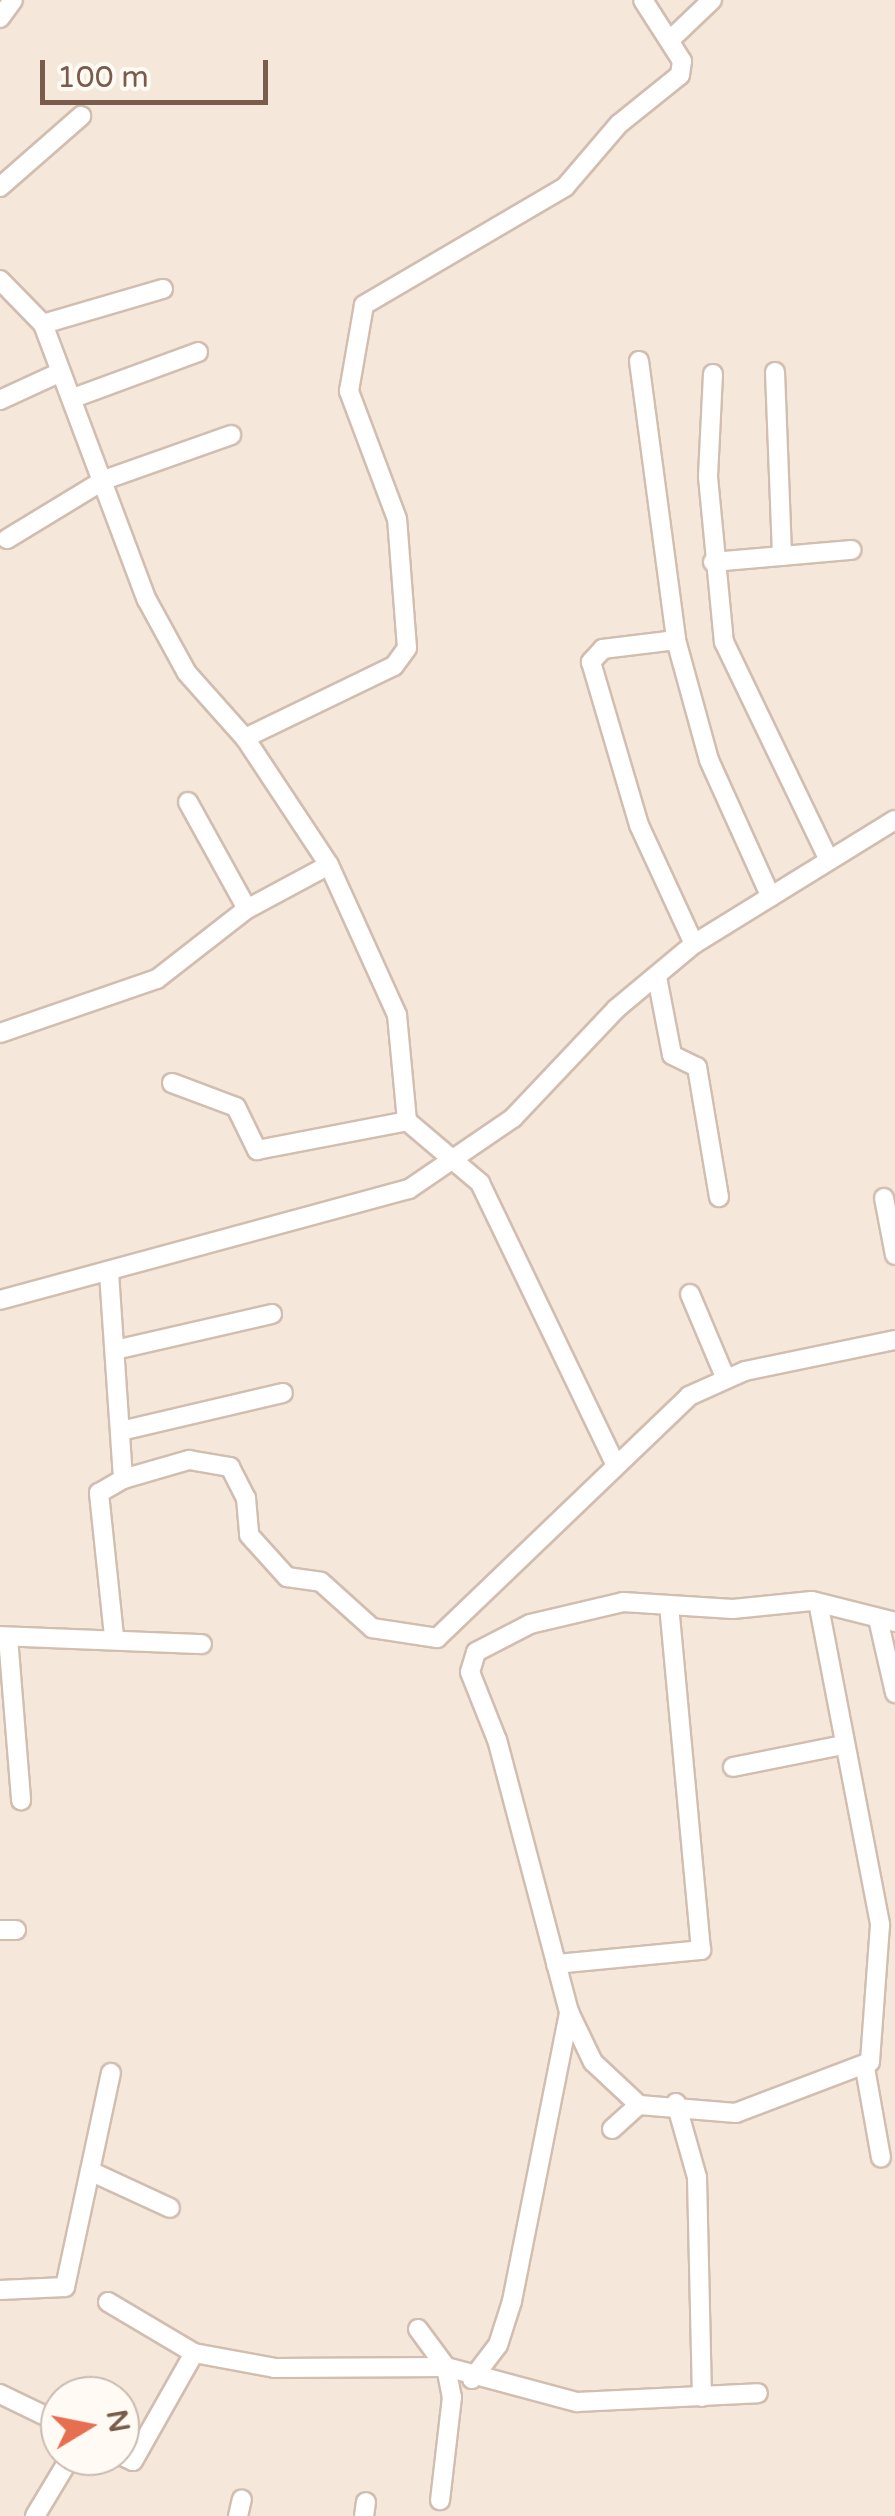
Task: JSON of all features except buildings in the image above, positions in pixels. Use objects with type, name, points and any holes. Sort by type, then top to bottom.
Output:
[{"type":"street","points":[[0,18],[13,0]]},
{"type":"street","points":[[245,738],[394,666],[406,648],[397,519],[349,391],[364,305],[566,187],[620,124],[680,75],[670,40],[643,0]]},
{"type":"street","points":[[670,40],[712,0]]},
{"type":"street","points":[[0,187],[80,116]]},
{"type":"street","points":[[0,280],[43,324],[76,397],[155,614],[188,673],[245,738],[329,865],[397,1015],[407,1121],[453,1158],[496,1211],[615,1463]]},
{"type":"street","points":[[43,324],[164,289]]},
{"type":"street","points":[[76,397],[198,352]]},
{"type":"street","points":[[639,361],[676,640],[709,760],[770,897]]},
{"type":"street","points":[[0,400],[62,372]]},
{"type":"street","points":[[775,372],[782,556]]},
{"type":"street","points":[[713,374],[713,562],[724,642],[826,856]]},
{"type":"street","points":[[7,539],[104,480],[231,435]]},
{"type":"street","points":[[713,562],[852,550]]},
{"type":"street","points":[[676,640],[596,651],[592,662],[639,825],[694,944]]},
{"type":"street","points":[[188,802],[248,909]]},
{"type":"street","points":[[0,1300],[315,1220],[409,1189],[565,1073],[657,976],[694,944],[770,897],[826,856],[895,820]]},
{"type":"street","points":[[0,1033],[157,980],[248,909],[329,865]]},
{"type":"street","points":[[657,976],[672,1055],[697,1068],[695,1100],[718,1197]]},
{"type":"street","points":[[172,1083],[236,1107],[257,1150],[407,1121]]},
{"type":"street","points":[[884,1198],[895,1256]]},
{"type":"street","points":[[108,1273],[126,1430],[122,1479]]},
{"type":"street","points":[[690,1294],[725,1377]]},
{"type":"street","points":[[115,1350],[272,1314]]},
{"type":"street","points":[[114,1636],[99,1493],[122,1479],[189,1460],[230,1467],[246,1498],[248,1534],[287,1577],[321,1582],[372,1628],[437,1638],[688,1396],[725,1377],[895,1340]]},
{"type":"street","points":[[126,1430],[283,1393]]},
{"type":"street","points":[[638,2105],[593,2062],[569,2012],[470,1672],[476,1652],[530,1624],[623,1602],[734,1610],[786,1600],[856,1609],[887,1622],[895,1693]]},
{"type":"street","points":[[556,1964],[702,1950],[668,1605]]},
{"type":"street","points":[[820,1607],[843,1745],[880,1924],[879,2030],[865,2068],[881,2158]]},
{"type":"street","points":[[20,1800],[4,1637],[114,1636],[202,1644]]},
{"type":"street","points":[[733,1767],[843,1745]]},
{"type":"street","points":[[472,2378],[498,2345],[512,2301],[569,2012]]},
{"type":"street","points":[[879,2030],[895,2016]]},
{"type":"street","points":[[612,2129],[638,2105],[676,2103],[736,2113],[865,2068]]},
{"type":"street","points":[[0,2290],[65,2287],[110,2073]]},
{"type":"street","points":[[676,2103],[698,2178],[702,2397]]},
{"type":"street","points":[[90,2171],[170,2208]]},
{"type":"street","points":[[108,2302],[194,2353],[336,2373],[446,2367],[472,2378],[536,2384],[577,2402],[758,2393]]},
{"type":"street","points":[[418,2330],[446,2367],[452,2420],[440,2500]]},
{"type":"street","points":[[140,2450],[194,2353]]},
{"type":"street","points":[[0,2394],[40,2413]]},
{"type":"street","points":[[35,2516],[58,2476]]},
{"type":"shaded area","points":[[0,0],[895,0],[895,2516],[0,2516]]}]
